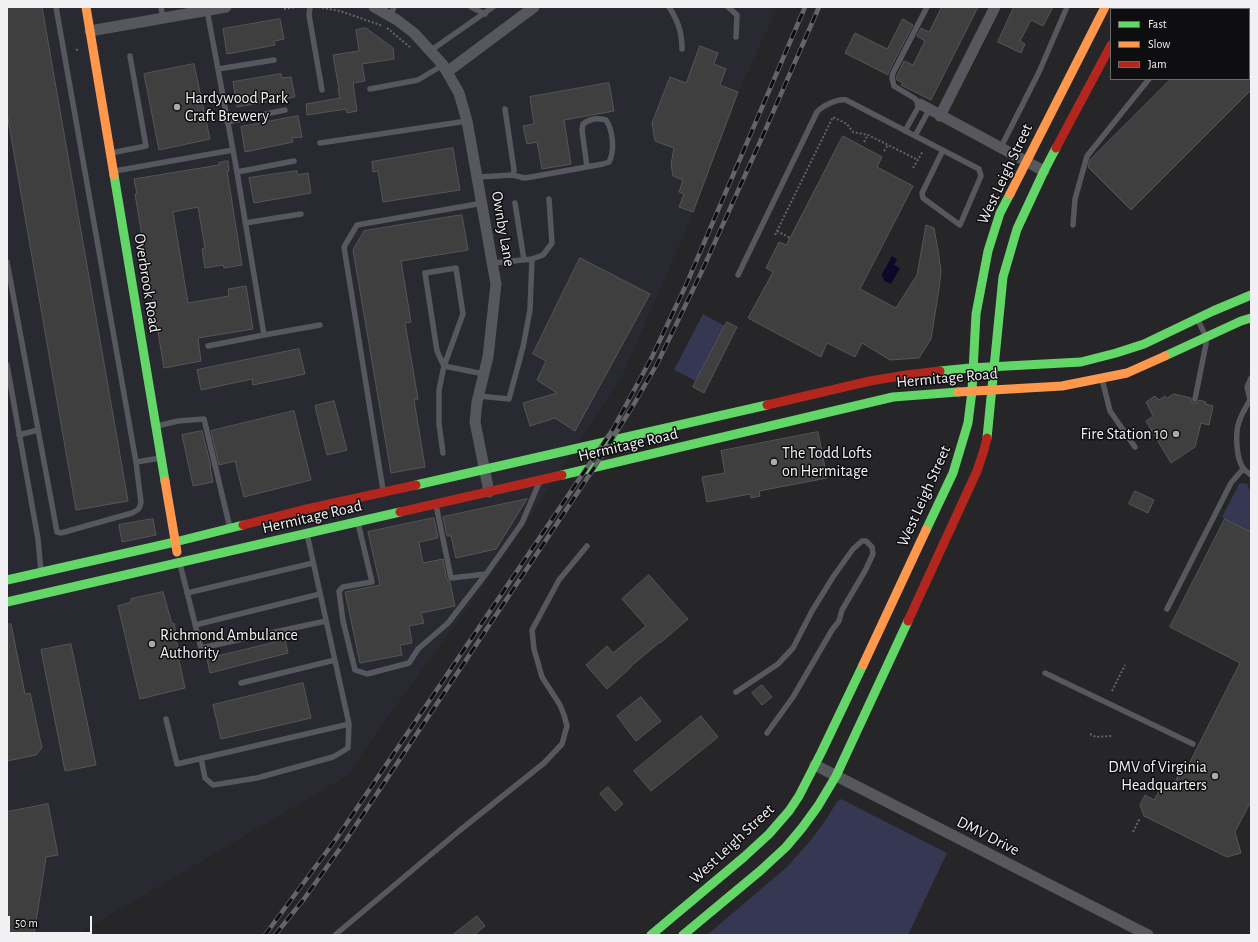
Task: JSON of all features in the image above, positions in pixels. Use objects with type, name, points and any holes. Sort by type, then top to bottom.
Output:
[{"type":"street","name":"Overbrook Road","points":[[86,7],[175,542],[180,563]]},
{"type":"street","points":[[90,31],[162,13],[207,10],[226,7]]},
{"type":"street","name":"Ownby Lane","points":[[374,7],[392,12],[414,33],[445,68],[459,93],[468,121],[496,284],[488,357],[479,396],[476,422],[489,492]]},
{"type":"street","points":[[445,68],[534,7]]},
{"type":"street","points":[[940,116],[995,7]]},
{"type":"street","name":"West Leigh Street","points":[[651,935],[744,857],[769,834],[789,811],[799,796],[815,765],[953,473],[968,423],[972,391],[976,314],[988,251],[1000,213],[1105,7]]},
{"type":"street","points":[[683,935],[760,871],[786,847],[818,806],[836,776],[977,471],[988,431],[1003,277],[1010,250],[1017,229],[1044,171],[1110,47]]},
{"type":"street","points":[[924,107],[1044,171]]},
{"type":"street","name":"Hermitage Road","points":[[7,602],[44,583],[175,542],[302,510],[485,470],[870,381],[906,375],[973,368],[1081,362],[1144,344],[1197,318],[1251,295]]},
{"type":"street","name":"Hermitage Road","points":[[7,580],[44,583],[180,563],[540,481],[894,397],[992,389],[1062,386],[1128,373],[1241,321],[1251,318]]},
{"type":"street","name":"DMV Drive","points":[[815,765],[1148,935]]},
{"type":"lane","points":[[7,262],[57,532],[61,533],[138,510],[141,502],[136,462],[56,7]]},
{"type":"lane","points":[[310,7],[309,16],[322,90]]},
{"type":"lane","points":[[471,7],[485,14]]},
{"type":"lane","points":[[430,51],[493,7]]},
{"type":"lane","points":[[669,7],[675,7]]},
{"type":"lane","points":[[669,7],[678,21],[682,38],[682,49]]},
{"type":"lane","points":[[728,7],[737,15],[736,37]]},
{"type":"lane","points":[[924,107],[914,98],[894,86],[892,78],[893,73],[927,7]]},
{"type":"lane","points":[[1001,148],[1039,72],[1067,7]]},
{"type":"lane","points":[[207,10],[237,172],[264,335]]},
{"type":"lane","points":[[110,153],[146,146],[130,56]]},
{"type":"lane","points":[[218,69],[274,60]]},
{"type":"lane","points":[[370,89],[418,80],[445,68]]},
{"type":"lane","points":[[1073,225],[1075,199],[1087,156],[1148,80]]},
{"type":"lane","points":[[738,275],[817,112],[820,109],[841,99],[846,100],[943,150],[979,169],[981,176],[960,225],[923,198],[922,193],[943,150]]},
{"type":"lane","points":[[906,131],[924,107]]},
{"type":"lane","points":[[915,136],[924,107]]},
{"type":"lane","points":[[505,109],[514,170],[512,175]]},
{"type":"lane","points":[[227,122],[285,110]]},
{"type":"lane","points":[[478,177],[512,175],[524,178],[587,167],[609,162],[612,157],[613,148],[610,126],[606,120],[597,118],[588,120],[583,124],[582,130],[587,167]]},
{"type":"lane","points":[[320,143],[468,121]]},
{"type":"lane","points":[[114,172],[233,150]]},
{"type":"lane","points":[[237,172],[294,161]]},
{"type":"lane","points":[[493,263],[532,259],[543,255],[552,243],[549,199]]},
{"type":"lane","points":[[383,493],[344,247],[357,225],[483,203]]},
{"type":"lane","points":[[515,203],[524,260]]},
{"type":"lane","points":[[245,223],[301,214]]},
{"type":"lane","points":[[479,396],[509,399],[524,347],[530,310],[532,259]]},
{"type":"lane","points":[[443,453],[438,424],[439,390],[444,366],[463,314],[456,268],[426,273],[437,351],[444,366]]},
{"type":"lane","points":[[1194,399],[1205,351],[1206,337],[1197,318]]},
{"type":"lane","points":[[1241,321],[1251,324]]},
{"type":"lane","points":[[208,346],[320,325]]},
{"type":"lane","points":[[7,365],[38,539],[44,583]]},
{"type":"lane","points":[[444,366],[484,374]]},
{"type":"lane","points":[[1102,378],[1110,411],[1135,447]]},
{"type":"lane","points":[[1251,378],[1247,387],[1251,399],[1245,409],[1236,434],[1239,456],[1243,469],[1251,475]]},
{"type":"lane","points":[[1245,409],[1251,412]]},
{"type":"lane","points":[[156,427],[178,421],[204,419],[230,528]]},
{"type":"lane","points":[[19,434],[38,430]]},
{"type":"lane","points":[[136,462],[161,458]]},
{"type":"lane","points":[[1167,609],[1231,483],[1243,469]]},
{"type":"lane","points":[[358,522],[372,582],[343,587],[339,591],[343,621],[355,670],[367,674],[409,663],[418,649],[448,623],[486,574],[522,523],[540,481]]},
{"type":"lane","points":[[436,504],[451,578],[486,574]]},
{"type":"lane","points":[[201,758],[205,778],[214,785],[257,778],[333,757],[348,748],[349,724],[307,534]]},
{"type":"lane","points":[[736,692],[778,664],[793,648],[812,611],[853,549],[862,541],[866,541],[872,547],[873,554],[865,571],[793,697],[767,733]]},
{"type":"lane","points":[[335,935],[459,831],[544,763],[562,744],[567,726],[560,705],[542,677],[534,649],[532,630],[559,580],[587,546]]},
{"type":"lane","points":[[180,563],[200,648],[326,621]]},
{"type":"lane","points":[[187,593],[314,563]]},
{"type":"lane","points":[[195,625],[320,594]]},
{"type":"lane","points":[[241,683],[335,660]]},
{"type":"lane","points":[[1045,673],[1193,744]]},
{"type":"lane","points":[[166,719],[177,764],[349,724]]},
{"type":"path","points":[[284,9],[297,7]]},
{"type":"path","points":[[315,7],[340,11],[365,18],[384,26],[413,49]]},
{"type":"path","points":[[76,50],[80,49]]},
{"type":"path","points":[[776,235],[833,117],[847,124],[853,132],[868,135],[918,160]]},
{"type":"path","points":[[864,142],[868,135]]},
{"type":"path","points":[[884,151],[888,145]]},
{"type":"path","points":[[914,168],[923,151]]},
{"type":"path","points":[[777,231],[790,238]]},
{"type":"path","points":[[1112,691],[1125,664]]},
{"type":"path","points":[[1090,734],[1096,737],[1114,736]]},
{"type":"path","points":[[1133,832],[1140,818]]},
{"type":"shaded area","points":[[7,7],[778,7],[738,92],[686,230],[622,376],[493,573],[382,725],[348,775],[76,935],[7,935]]},
{"type":"shaded area","points":[[892,256],[897,259],[894,265],[900,268],[891,284],[883,280],[884,278],[881,276]]},
{"type":"shaded area","points":[[703,314],[725,326],[696,381],[674,370]]},
{"type":"shaded area","points":[[1239,484],[1247,484],[1251,491],[1251,532],[1222,517]]},
{"type":"shaded area","points":[[841,799],[947,853],[908,935],[707,935],[787,867],[810,841],[837,802]]},
{"type":"building","points":[[7,7],[42,7],[128,501],[76,510],[7,113]]},
{"type":"building","points":[[942,7],[978,7],[931,100],[901,85],[903,83],[896,78],[904,61],[913,65],[925,41],[917,36],[921,28],[929,32]]},
{"type":"building","points":[[1014,7],[1053,7],[1043,26],[1031,20],[1020,41],[1025,44],[1021,53],[998,42]]},
{"type":"building","points":[[280,19],[284,39],[274,41],[275,45],[227,54],[223,29]]},
{"type":"building","points":[[903,19],[913,25],[888,75],[845,53],[855,33],[887,49]]},
{"type":"building","points":[[366,28],[393,48],[394,59],[362,64],[365,81],[353,83],[357,111],[347,113],[346,109],[307,115],[306,104],[340,98],[333,55],[359,51],[356,30]]},
{"type":"building","points":[[700,46],[718,53],[714,64],[726,69],[720,85],[738,92],[693,212],[679,207],[684,194],[679,192],[683,180],[673,176],[671,164],[674,148],[655,141],[652,123],[670,77],[686,83]]},
{"type":"building","name":"Hardywood Park Craft Brewery","points":[[194,64],[210,139],[159,150],[144,74]]},
{"type":"building","points":[[281,74],[282,78],[291,77],[295,97],[237,107],[233,82]]},
{"type":"building","points":[[1251,79],[1251,90],[1131,210],[1088,167],[1090,160],[1170,80]]},
{"type":"building","points":[[609,83],[614,111],[564,120],[571,164],[542,169],[537,142],[527,144],[523,126],[534,124],[530,97]]},
{"type":"building","points":[[298,116],[302,137],[292,138],[293,142],[245,152],[241,127]]},
{"type":"building","points":[[843,136],[882,157],[877,167],[913,186],[860,289],[896,308],[917,275],[926,225],[934,228],[941,271],[939,289],[931,339],[919,358],[890,360],[862,343],[855,357],[827,343],[821,357],[748,318],[773,272],[766,268],[779,242],[786,245]]},
{"type":"building","points":[[453,148],[460,190],[383,202],[378,171],[373,172],[372,162]]},
{"type":"building","points":[[228,161],[229,171],[227,171],[242,265],[224,268],[223,265],[205,268],[202,249],[205,248],[198,207],[173,212],[188,303],[229,296],[228,289],[246,286],[253,329],[198,338],[201,361],[164,368],[135,194],[137,194],[134,179],[219,165],[219,163]]},
{"type":"building","points":[[297,171],[298,175],[308,173],[311,193],[254,203],[249,178]]},
{"type":"building","points":[[462,215],[468,250],[401,261],[411,322],[405,323],[418,399],[414,400],[425,467],[391,473],[353,250],[364,231]]},
{"type":"building","points":[[580,258],[650,294],[575,431],[555,418],[530,426],[523,403],[557,393],[537,380],[546,361],[533,354]]},
{"type":"building","points":[[727,322],[737,327],[704,393],[693,387]]},
{"type":"building","points":[[299,349],[305,374],[253,385],[252,379],[201,390],[197,370]]},
{"type":"building","name":"Fire Station 10","points":[[1174,394],[1191,398],[1191,401],[1194,403],[1197,403],[1199,400],[1206,402],[1205,404],[1213,406],[1209,425],[1201,423],[1195,447],[1171,463],[1146,421],[1153,416],[1146,402],[1155,396],[1159,400],[1165,396],[1167,398]]},
{"type":"building","points":[[334,401],[347,450],[327,455],[315,406]]},
{"type":"building","points":[[294,411],[311,480],[244,497],[235,461],[219,465],[211,431]]},
{"type":"building","points":[[202,431],[211,467],[213,482],[193,486],[182,435]]},
{"type":"building","name":"The Todd Lofts on Hermitage","points":[[818,432],[827,478],[759,491],[760,496],[751,498],[750,494],[707,502],[702,477],[725,473],[721,451]]},
{"type":"building","points":[[1135,491],[1154,500],[1148,513],[1129,504]]},
{"type":"building","points":[[527,499],[496,549],[456,558],[451,536],[447,536],[443,517]]},
{"type":"building","points":[[434,518],[438,538],[419,542],[423,563],[443,559],[455,606],[421,613],[424,623],[409,626],[412,643],[400,645],[402,655],[360,663],[345,592],[380,585],[368,532]]},
{"type":"building","points":[[153,519],[156,535],[122,542],[119,525]]},
{"type":"building","points":[[1225,519],[1251,532],[1251,801],[1235,832],[1241,853],[1227,857],[1144,816],[1140,805],[1145,795],[1154,800],[1161,788],[1170,792],[1185,762],[1189,764],[1240,663],[1170,627]]},
{"type":"building","points":[[649,575],[688,619],[631,666],[607,689],[586,665],[607,646],[613,653],[646,626],[622,599]]},
{"type":"building","name":"Richmond Ambulance Authority","points":[[163,592],[172,624],[174,623],[176,634],[173,635],[179,650],[177,651],[185,688],[140,699],[118,606],[131,602],[131,599]]},
{"type":"building","points":[[11,624],[25,694],[30,693],[42,748],[36,755],[7,761],[7,625]]},
{"type":"building","points":[[285,640],[288,653],[210,673],[207,659]]},
{"type":"building","points":[[71,644],[96,765],[65,771],[41,650]]},
{"type":"building","points":[[303,683],[311,718],[221,739],[213,705]]},
{"type":"building","points":[[762,685],[772,697],[762,705],[752,693]]},
{"type":"building","points":[[641,697],[661,721],[636,741],[617,716]]},
{"type":"building","points":[[701,716],[718,737],[651,791],[634,771]]},
{"type":"building","points":[[608,787],[623,804],[615,811],[600,794]]},
{"type":"building","points":[[48,804],[58,855],[46,857],[34,935],[7,935],[7,812]]},
{"type":"building","points":[[477,916],[485,926],[474,935],[453,935]]},
{"type":"railway","points":[[265,935],[336,839],[613,429],[652,357],[686,285],[805,7]]},
{"type":"railway","points":[[275,935],[304,899],[346,840],[594,468],[634,404],[657,364],[701,273],[819,7]]},
{"type":"traffic: fast","points":[[987,438],[1003,277],[1017,229],[1056,148]]},
{"type":"traffic: fast","points":[[114,175],[165,481]]},
{"type":"traffic: fast","points":[[926,530],[953,473],[968,423],[972,391],[976,314],[988,251],[1000,213],[1010,194]]},
{"type":"traffic: fast","points":[[940,371],[1081,362],[1144,344],[1213,311],[1251,295]]},
{"type":"traffic: fast","points":[[1165,356],[1241,321],[1251,318]]},
{"type":"traffic: fast","points":[[562,475],[893,397],[958,392]]},
{"type":"traffic: fast","points":[[416,485],[767,405]]},
{"type":"traffic: fast","points":[[7,602],[400,512]]},
{"type":"traffic: fast","points":[[7,580],[243,525]]},
{"type":"traffic: fast","points":[[683,935],[760,871],[786,847],[818,806],[836,776],[908,621]]},
{"type":"traffic: fast","points":[[651,935],[744,857],[769,834],[789,811],[799,796],[821,753],[863,665]]},
{"type":"traffic: slow","points":[[86,7],[114,175]]},
{"type":"traffic: slow","points":[[1010,194],[1105,7]]},
{"type":"traffic: slow","points":[[958,392],[1062,386],[1127,373],[1165,356]]},
{"type":"traffic: slow","points":[[165,481],[177,552]]},
{"type":"traffic: slow","points":[[863,665],[926,530]]},
{"type":"traffic: jam","points":[[1056,148],[1110,47]]},
{"type":"traffic: jam","points":[[767,405],[870,381],[940,371]]},
{"type":"traffic: jam","points":[[908,621],[977,471],[987,438]]},
{"type":"traffic: jam","points":[[400,512],[562,475]]},
{"type":"traffic: jam","points":[[243,525],[302,510],[416,485]]},
{"type":"place","name":"Hardywood Park Craft Brewery","points":[[177,107]]},
{"type":"place","name":"Fire Station 10","points":[[1176,434]]},
{"type":"place","name":"The Todd Lofts on Hermitage","points":[[774,462]]},
{"type":"place","name":"Richmond Ambulance Authority","points":[[152,644]]},
{"type":"place","name":"DMV of Virginia Headquarters","points":[[1215,776]]}]
